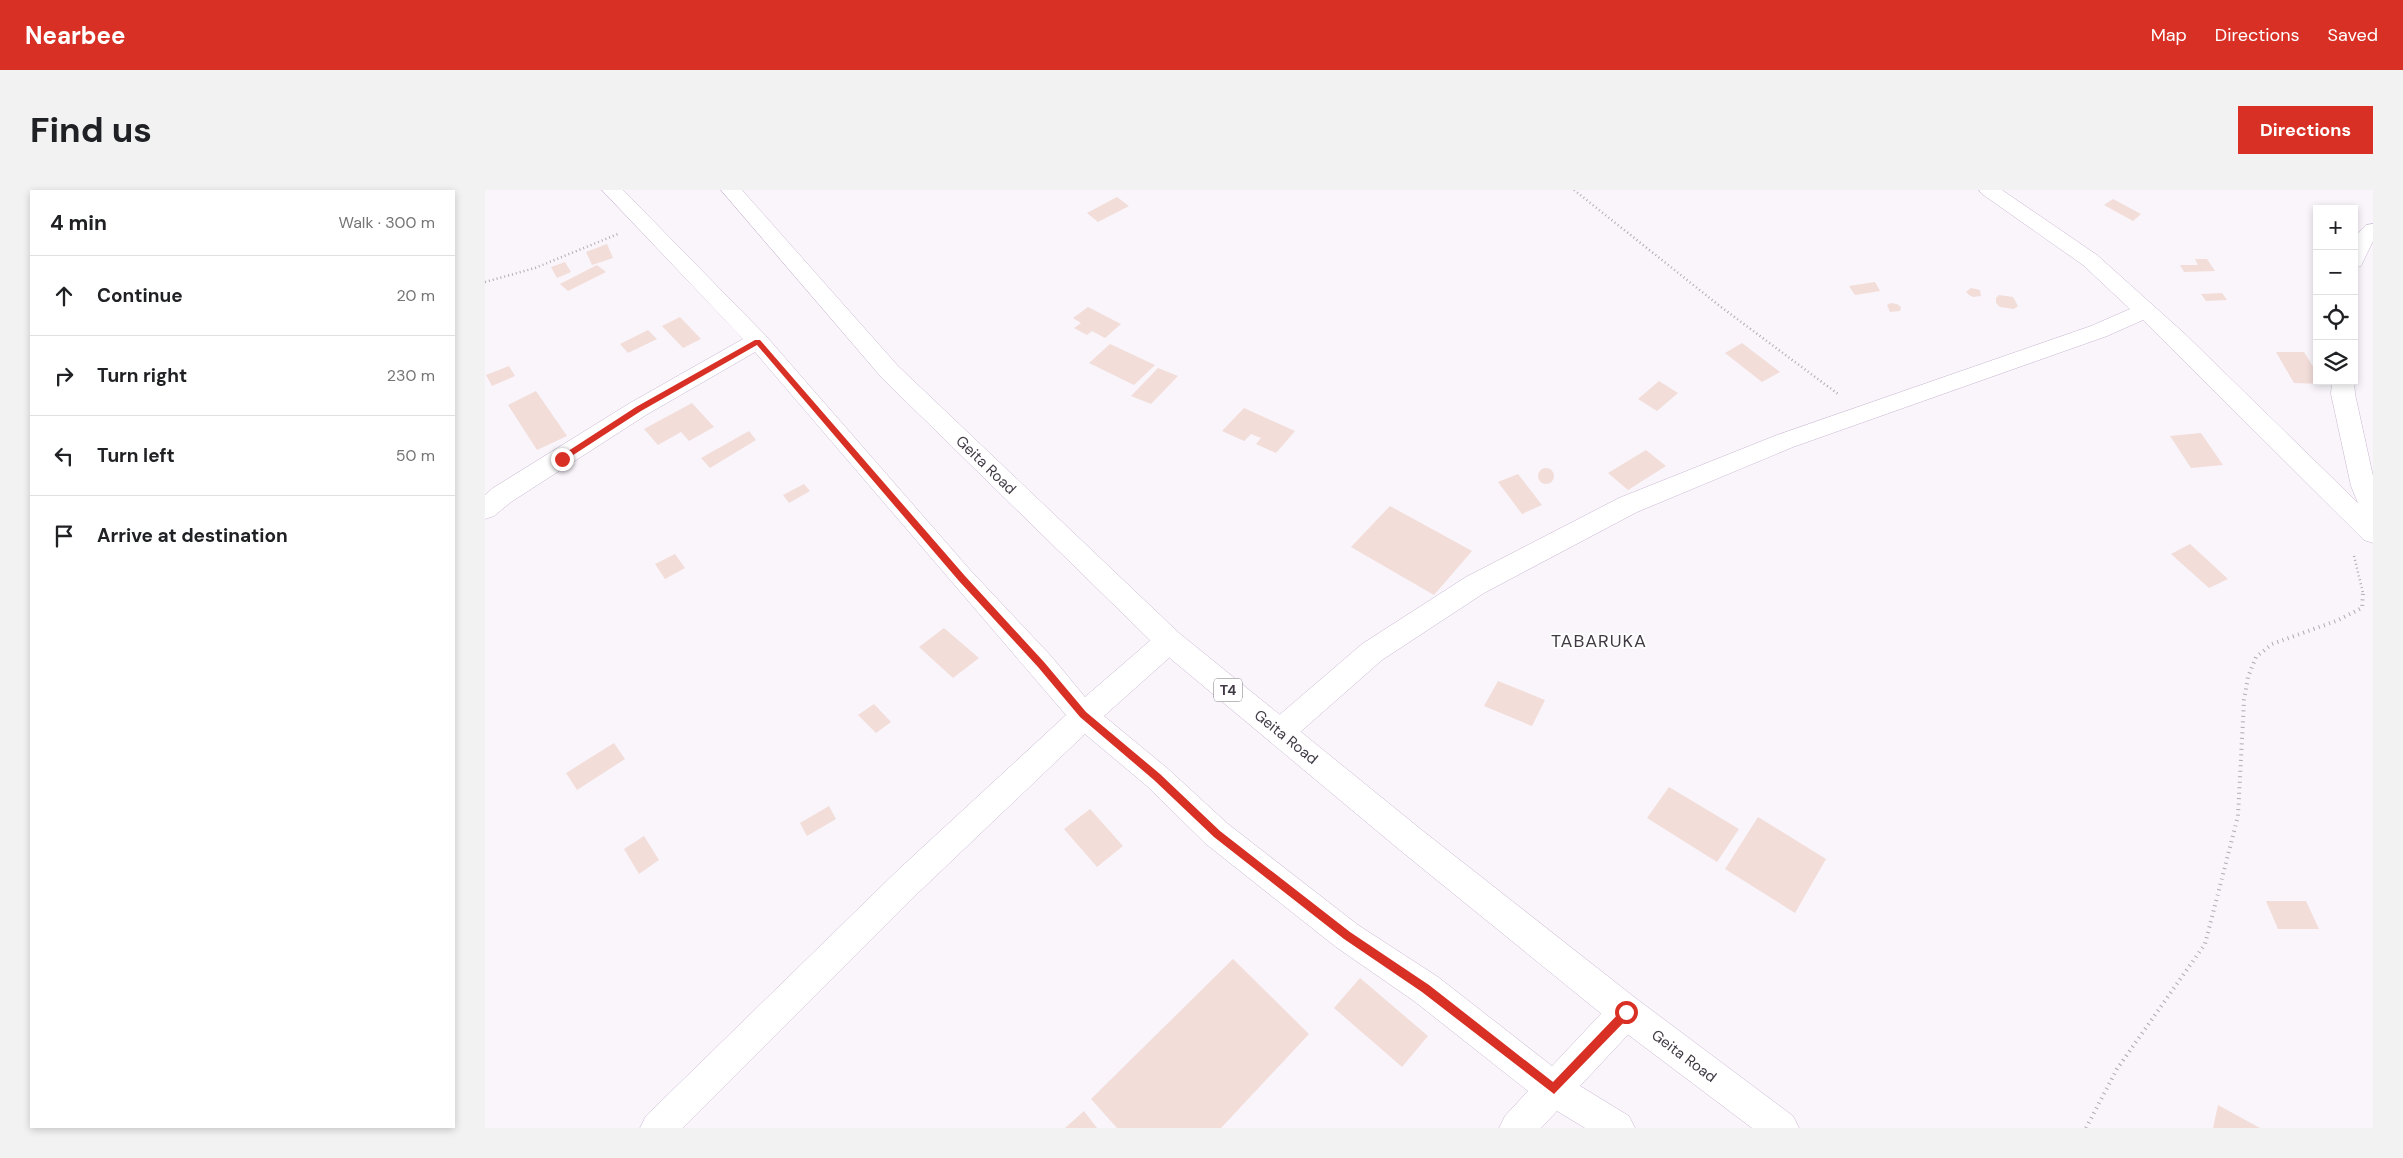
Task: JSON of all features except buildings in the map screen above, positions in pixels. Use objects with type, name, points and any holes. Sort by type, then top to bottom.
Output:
[{"type":"main road","points":[[612,190],[758,341],[962,578],[1041,664],[1083,715],[1157,777],[1217,834],[1347,936],[1426,988],[1554,1089],[1617,1128]]},
{"type":"main road","name":"Geita Road","points":[[731,190],[890,372],[1169,641],[1626,1012],[1781,1128]]},
{"type":"main road","points":[[1989,190],[2091,260],[2177,339],[2373,533]]},
{"type":"main road","points":[[2358,252],[2365,236],[2373,230]]},
{"type":"main road","points":[[1280,732],[1372,652],[1475,584],[1628,505],[1785,441],[1862,413],[1975,376],[2099,331],[2145,311]]},
{"type":"main road","points":[[485,509],[502,496],[638,409],[758,341]]},
{"type":"main road","points":[[2343,385],[2343,394],[2363,486],[2373,508]]},
{"type":"main road","points":[[658,1128],[962,829],[1083,715],[1169,641]]},
{"type":"main road","points":[[1517,1128],[1626,1012]]},
{"type":"path","points":[[1574,190],[1721,307],[1806,368],[1862,413]]},
{"type":"path","points":[[485,282],[578,252],[641,222]]},
{"type":"path","points":[[2086,1128],[2117,1069],[2205,944],[2239,816],[2244,700],[2248,677],[2256,657],[2272,644],[2336,621],[2362,608],[2364,598],[2362,582],[2353,554]]},
{"type":"district","name":"TABARUKA","points":[[1599,641]]},
{"type":"route","points":[[562,459],[638,409],[758,341],[868,471],[905,510],[962,578],[1041,664],[1083,715],[1157,777],[1217,834],[1347,936],[1426,988],[1554,1089],[1626,1012]]}]
